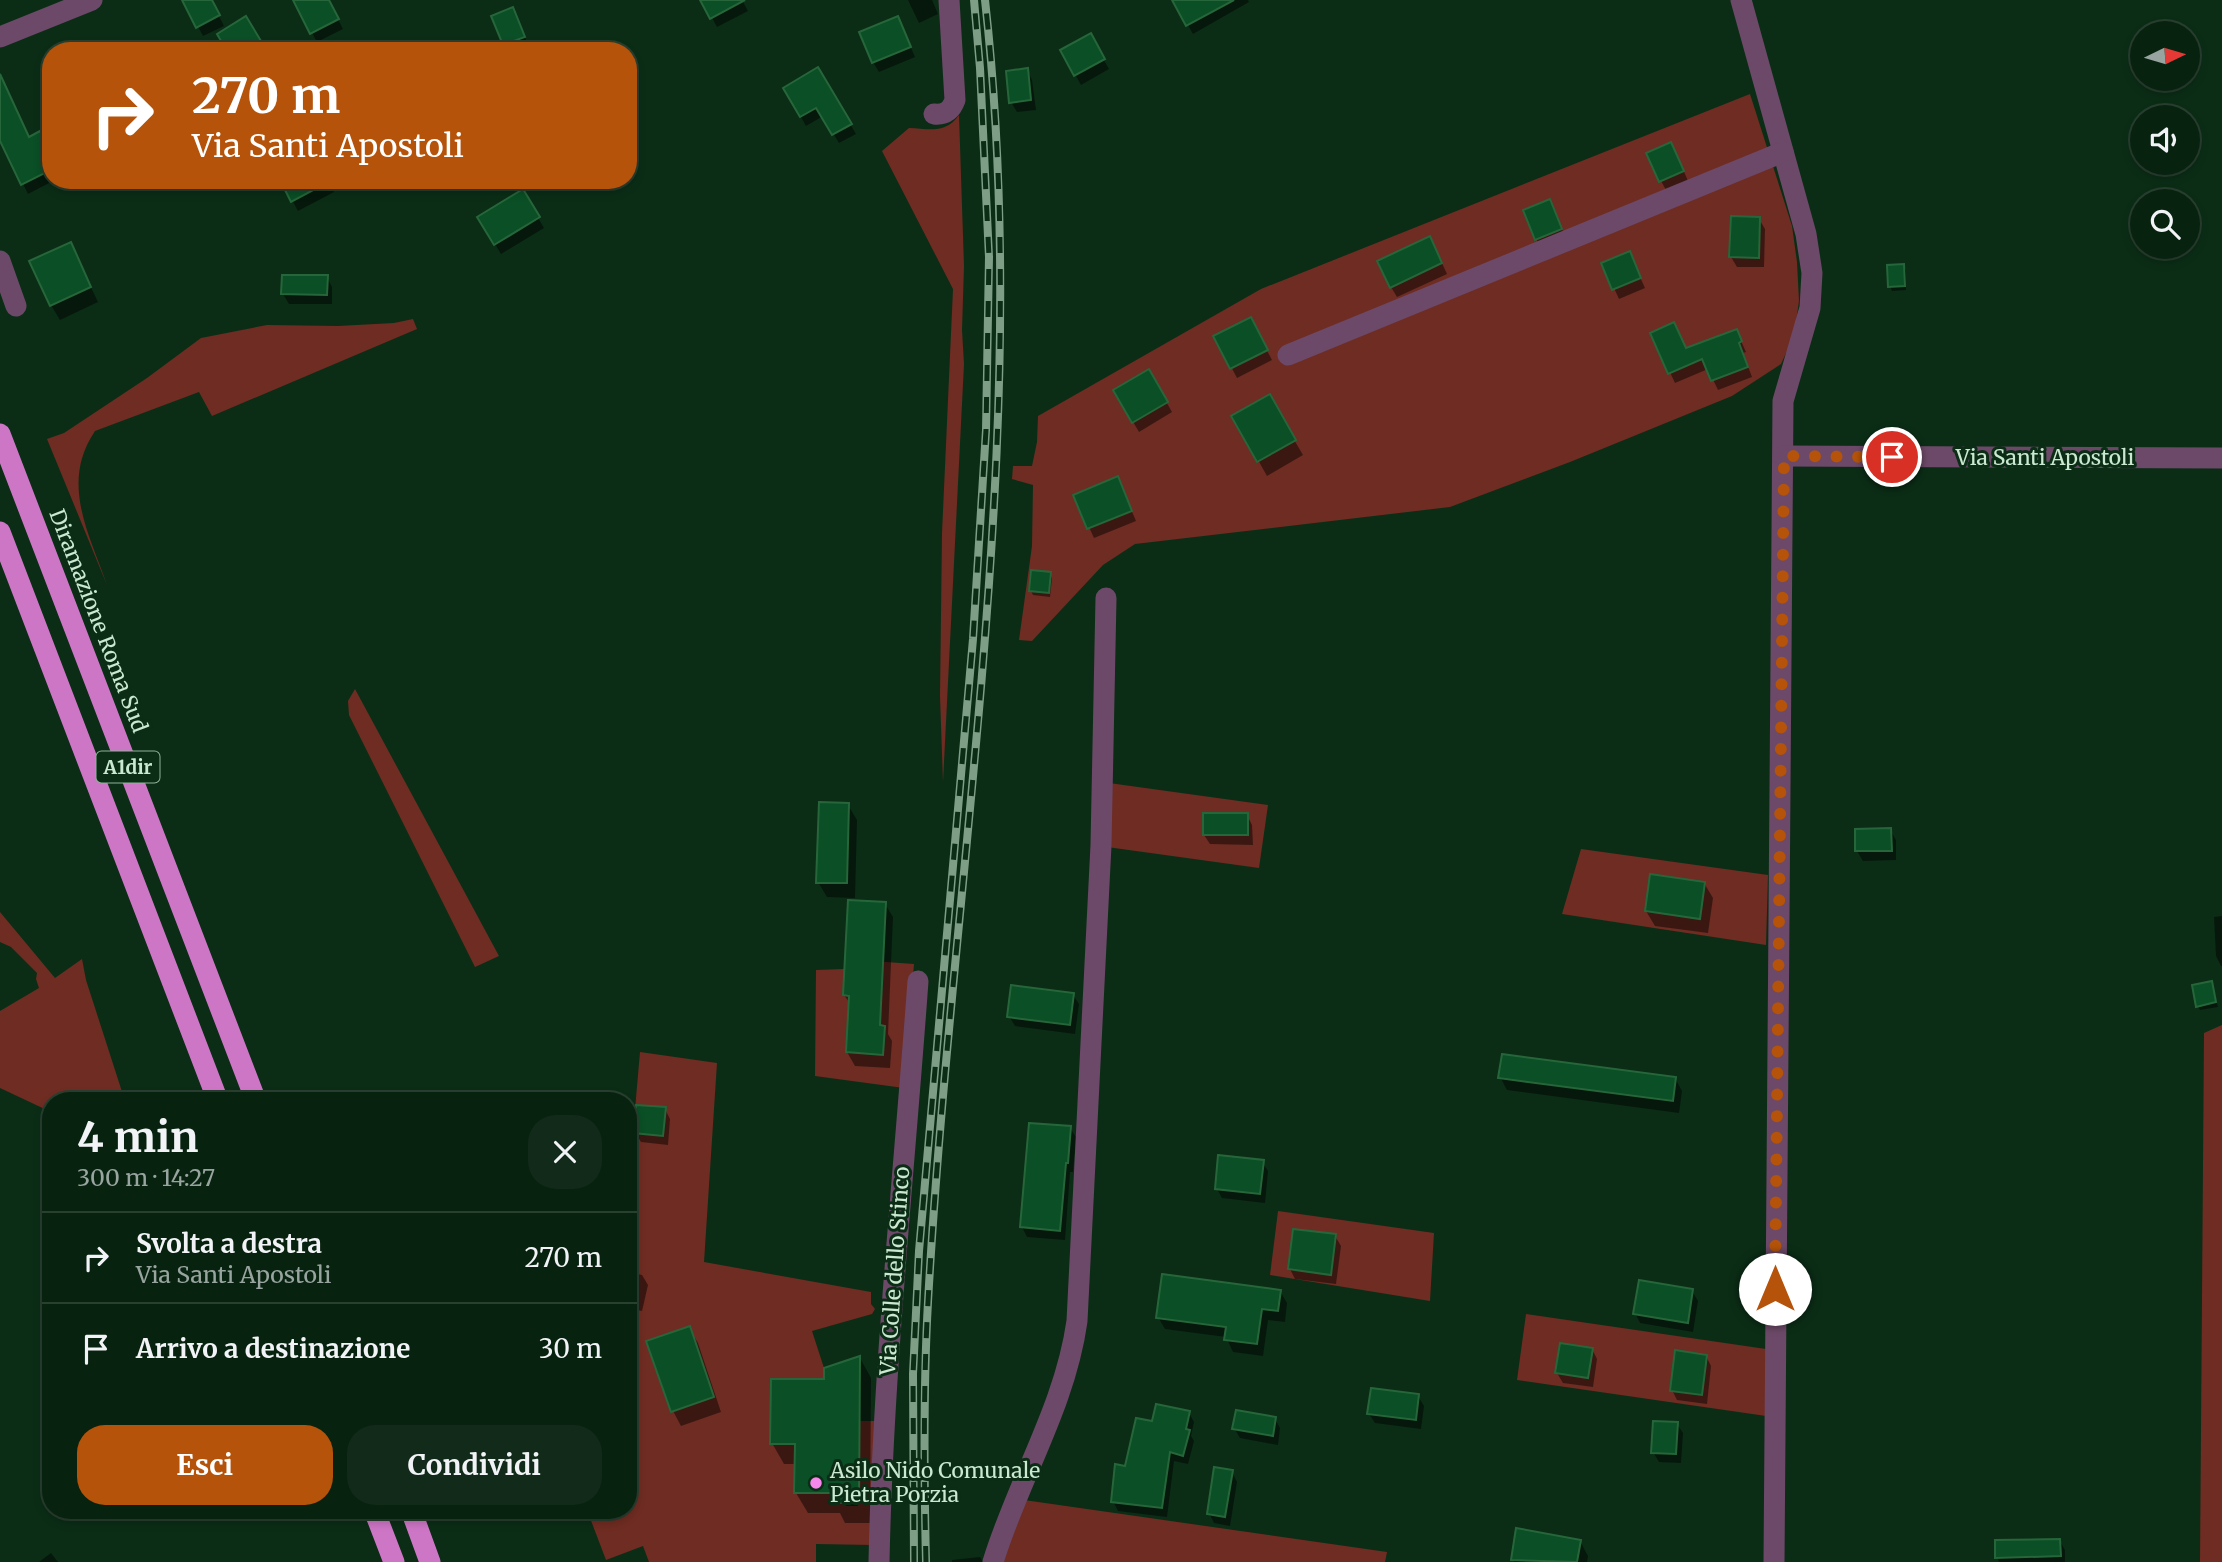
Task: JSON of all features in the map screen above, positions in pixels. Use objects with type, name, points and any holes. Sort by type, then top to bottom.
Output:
[{"type":"highway","name":"Diramazione Roma Sud","points":[[0,434],[253,1092]]},
{"type":"highway","name":"A1dir","points":[[0,532],[215,1092]]},
{"type":"highway","points":[[377,1519],[394,1562]]},
{"type":"highway","points":[[414,1519],[430,1562]]},
{"type":"street","points":[[0,37],[92,0]]},
{"type":"street","points":[[934,114],[940,115],[950,110],[955,100],[949,0]]},
{"type":"street","points":[[1741,0],[1806,234],[1812,274],[1810,308],[1783,401],[1774,1562]]},
{"type":"street","points":[[1288,355],[1783,152]]},
{"type":"street","points":[[0,261],[16,306]]},
{"type":"street","name":"Via Santi Apostoli","points":[[1784,456],[2222,458]]},
{"type":"street","points":[[993,1562],[1006,1523],[1059,1395],[1077,1321],[1101,845],[1106,598]]},
{"type":"street","name":"Via Colle dello Stinco","points":[[879,1562],[891,1296],[918,981]]},
{"type":"shaded area","points":[[1750,94],[1792,226],[1799,301],[1794,336],[1781,364],[1732,396],[1450,507],[1135,544],[1103,565],[1032,641],[1019,640],[1032,546],[1033,485],[1012,479],[1013,466],[1032,466],[1037,442],[1038,416],[1261,289]],"holes":[[[1671,142],[1684,171],[1660,181],[1646,153]],[[1550,199],[1562,229],[1535,239],[1523,210]],[[1731,217],[1760,218],[1759,258],[1730,257]],[[1430,236],[1442,263],[1390,288],[1377,261]],[[1630,251],[1641,278],[1613,290],[1601,263]],[[1250,317],[1267,350],[1230,369],[1213,336]],[[1674,322],[1693,363],[1668,374],[1650,333]],[[1697,344],[1748,367],[1711,381]],[[1149,369],[1168,402],[1132,423],[1113,390]],[[1118,476],[1132,511],[1087,529],[1073,495]]]},
{"type":"shaded area","points":[[959,115],[964,364],[943,782],[940,696],[942,533],[953,289],[882,151],[909,128],[943,128]]},
{"type":"shaded area","points":[[413,319],[417,329],[212,416],[199,392],[95,431],[85,450],[79,489],[86,527],[107,585],[47,439],[64,433],[201,338],[267,325],[338,326],[394,323]]},
{"type":"shaded area","points":[[355,689],[499,956],[475,967],[349,715],[348,701]]},
{"type":"shaded area","points":[[1109,783],[1268,805],[1259,868],[1107,847]],"holes":[[[1203,813],[1248,813],[1248,835],[1203,835]]]},
{"type":"shaded area","points":[[1581,849],[1768,875],[1766,945],[1562,914]],"holes":[[[1650,874],[1705,882],[1700,918],[1645,911]]]},
{"type":"shaded area","points":[[0,912],[55,978],[82,959],[86,980],[122,1092],[42,1092],[42,1108],[0,1088],[0,1011],[39,988],[37,973],[11,947],[0,942]]},
{"type":"shaded area","points":[[844,959],[914,964],[904,1088],[815,1076],[816,970],[844,969]]},
{"type":"shaded area","points":[[2222,1025],[2222,1562],[2200,1562],[2204,1033]]},
{"type":"shaded area","points":[[640,1052],[717,1063],[704,1262],[871,1292],[871,1304],[875,1309],[872,1314],[812,1331],[824,1368],[824,1379],[771,1379],[770,1443],[808,1444],[794,1493],[832,1493],[832,1503],[858,1506],[860,1421],[875,1421],[873,1545],[816,1544],[816,1562],[649,1562],[643,1546],[606,1560],[590,1519],[637,1519],[637,1092]]},
{"type":"shaded area","points":[[1278,1211],[1434,1233],[1430,1301],[1270,1275]],"holes":[[[1293,1229],[1336,1234],[1331,1275],[1288,1269]]]},
{"type":"shaded area","points":[[1526,1314],[1766,1349],[1766,1416],[1517,1380]],"holes":[[[1560,1343],[1592,1348],[1588,1378],[1556,1373]],[[1675,1350],[1707,1355],[1701,1395],[1670,1391]]]},
{"type":"shaded area","points":[[1024,1500],[1387,1552],[1385,1562],[1001,1562]]},
{"type":"building","points":[[182,0],[212,0],[220,15],[196,28]]},
{"type":"building","points":[[293,0],[329,0],[339,19],[310,34]]},
{"type":"building","points":[[700,0],[745,0],[710,19]]},
{"type":"building","points":[[1172,0],[1234,0],[1186,26]]},
{"type":"building","points":[[513,7],[525,37],[502,42],[491,16]]},
{"type":"building","points":[[246,16],[262,42],[222,42],[217,34]]},
{"type":"building","points":[[898,16],[911,47],[872,63],[859,32]]},
{"type":"building","points":[[1091,33],[1105,59],[1074,76],[1060,50]]},
{"type":"building","points":[[818,67],[852,124],[832,135],[816,108],[800,117],[783,88]]},
{"type":"building","points":[[1028,68],[1031,100],[1009,103],[1006,71]]},
{"type":"building","points":[[0,74],[29,137],[40,131],[42,135],[42,174],[21,185],[0,141]]},
{"type":"building","points":[[1671,142],[1684,171],[1659,182],[1646,153]]},
{"type":"building","points":[[284,189],[315,189],[291,202]]},
{"type":"building","points":[[523,189],[540,217],[494,245],[477,217]]},
{"type":"building","points":[[1550,199],[1562,229],[1535,240],[1523,210]]},
{"type":"building","points":[[1731,216],[1760,217],[1759,258],[1729,257]]},
{"type":"building","points":[[1430,236],[1442,263],[1390,288],[1377,261]]},
{"type":"building","points":[[71,242],[91,287],[50,306],[29,261]]},
{"type":"building","points":[[1630,251],[1641,278],[1612,290],[1601,263]]},
{"type":"building","points":[[1904,264],[1905,286],[1888,287],[1887,265]]},
{"type":"building","points":[[282,275],[328,275],[327,295],[281,294]]},
{"type":"building","points":[[1251,317],[1268,350],[1230,369],[1213,336]]},
{"type":"building","points":[[1674,322],[1686,348],[1737,329],[1748,367],[1711,381],[1702,359],[1668,374],[1650,333]]},
{"type":"building","points":[[1149,369],[1168,402],[1132,423],[1113,390]]},
{"type":"building","points":[[1270,394],[1296,440],[1257,462],[1231,416]]},
{"type":"building","points":[[1118,476],[1132,511],[1087,529],[1073,495]]},
{"type":"building","points":[[1031,570],[1051,572],[1049,593],[1029,591]]},
{"type":"building","points":[[819,802],[849,803],[847,883],[816,883]]},
{"type":"building","points":[[1203,813],[1248,813],[1248,835],[1203,835]]},
{"type":"building","points":[[1891,828],[1892,851],[1855,851],[1855,829]]},
{"type":"building","points":[[1650,874],[1705,882],[1700,919],[1645,911]]},
{"type":"building","points":[[848,900],[886,902],[880,1025],[885,1026],[883,1055],[846,1052],[849,996],[843,995]]},
{"type":"building","points":[[2212,981],[2216,1002],[2196,1007],[2192,985]]},
{"type":"building","points":[[1011,985],[1074,993],[1070,1025],[1007,1017]]},
{"type":"building","points":[[1502,1054],[1676,1077],[1673,1101],[1498,1078]]},
{"type":"building","points":[[637,1105],[666,1107],[663,1136],[637,1133]]},
{"type":"building","points":[[1029,1123],[1071,1126],[1060,1231],[1020,1227]]},
{"type":"building","points":[[1218,1155],[1264,1160],[1260,1194],[1215,1189]]},
{"type":"building","points":[[1293,1229],[1336,1234],[1331,1275],[1288,1269]]},
{"type":"building","points":[[1162,1274],[1281,1290],[1278,1311],[1262,1309],[1257,1344],[1224,1340],[1226,1327],[1156,1318]]},
{"type":"building","points":[[1639,1280],[1693,1289],[1688,1323],[1633,1314]]},
{"type":"building","points":[[690,1326],[714,1397],[671,1412],[646,1341]]},
{"type":"building","points":[[1560,1343],[1593,1348],[1588,1378],[1555,1373]]},
{"type":"building","points":[[1675,1350],[1707,1355],[1702,1395],[1670,1391]]},
{"type":"building","points":[[860,1356],[859,1503],[832,1503],[832,1493],[794,1493],[795,1444],[770,1444],[771,1379],[824,1379],[824,1368]]},
{"type":"building","points":[[1371,1388],[1419,1394],[1416,1420],[1367,1414]]},
{"type":"building","points":[[1156,1404],[1190,1411],[1186,1429],[1190,1430],[1183,1456],[1170,1452],[1162,1508],[1111,1502],[1115,1464],[1125,1466],[1136,1418],[1152,1421]]},
{"type":"building","points":[[1236,1410],[1276,1417],[1273,1436],[1232,1429]]},
{"type":"building","points":[[1653,1421],[1678,1422],[1676,1454],[1651,1453]]},
{"type":"building","points":[[1214,1467],[1233,1470],[1225,1517],[1207,1514]]},
{"type":"building","points":[[1516,1528],[1581,1540],[1577,1562],[1511,1560]]},
{"type":"building","points":[[2060,1539],[2061,1556],[1995,1558],[1995,1540]]},
{"type":"railway","points":[[914,1562],[913,1374],[919,1251],[973,639],[986,430],[989,257],[974,0]]},
{"type":"railway","points":[[926,1562],[924,1432],[928,1302],[939,1140],[984,652],[995,489],[1000,326],[998,163],[985,0]]},
{"type":"place","name":"Asilo Nido Comunale Pietra Porzia","points":[[816,1483]]},
{"type":"route","points":[[1775,1289],[1784,456],[1892,457]]}]
